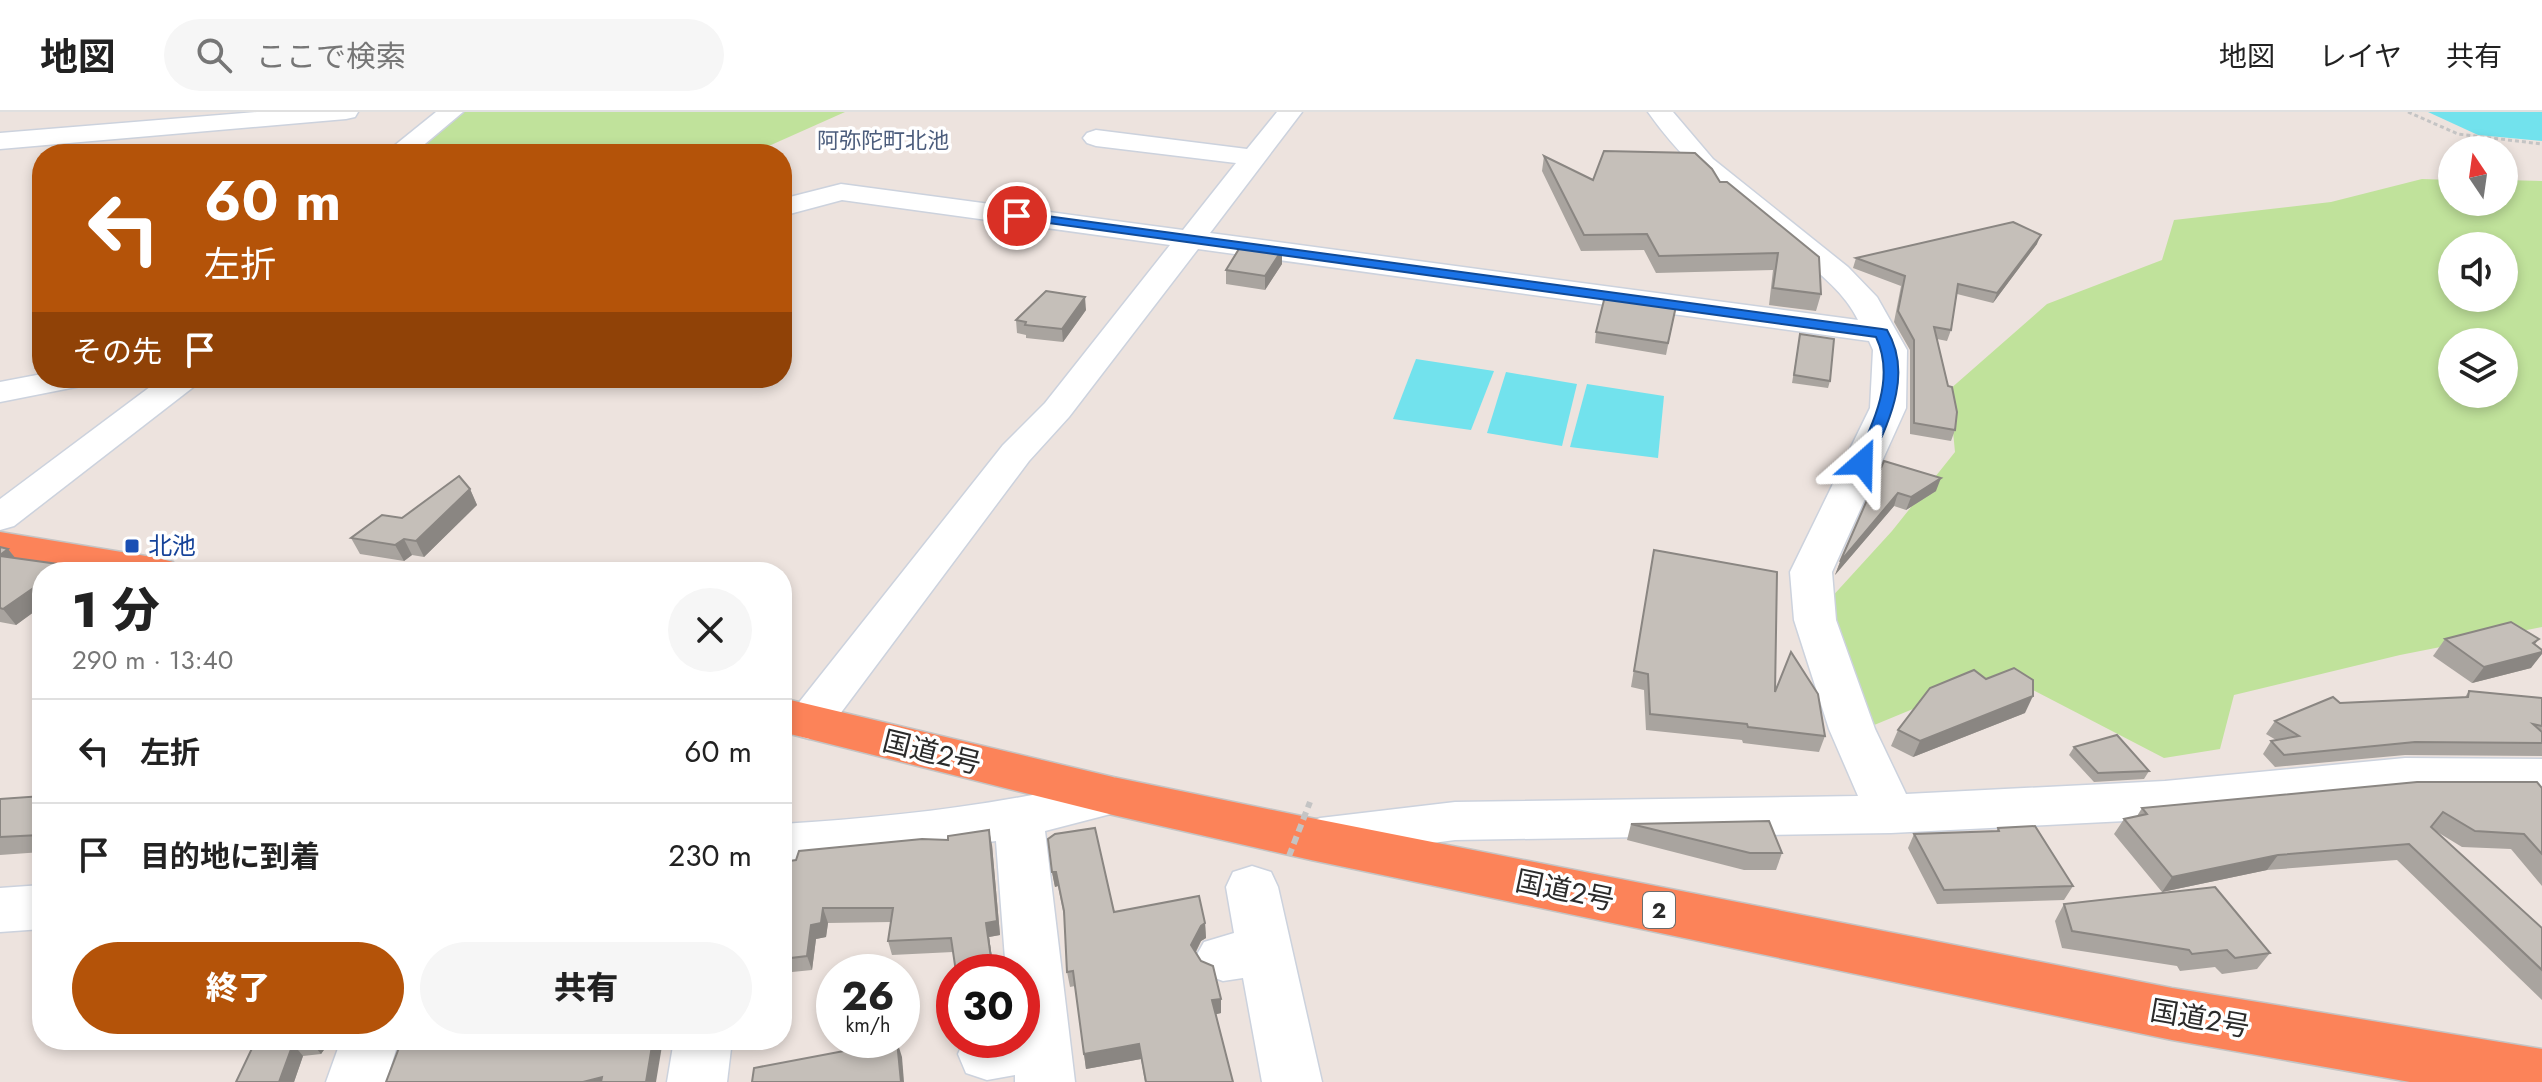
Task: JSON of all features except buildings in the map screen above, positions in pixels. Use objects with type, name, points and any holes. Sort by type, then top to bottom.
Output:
[{"type":"highway","points":[[0,545],[99,562]]},
{"type":"highway","name":"国道2号","points":[[796,718],[1113,796],[1291,846],[2172,1014],[2542,1077]]},
{"type":"street","points":[[0,141],[346,112]]},
{"type":"street","points":[[410,144],[451,112]]},
{"type":"street","points":[[796,718],[1016,453],[1057,410],[1290,112]]},
{"type":"street","points":[[1660,112],[1704,165],[1837,273],[1866,304],[1890,350],[1888,408],[1811,572],[1815,620],[1852,729],[1891,814]]},
{"type":"street","points":[[1096,138],[1255,158]]},
{"type":"street","points":[[792,205],[841,192],[1882,333]]},
{"type":"street","points":[[0,392],[32,386]]},
{"type":"street","points":[[0,518],[171,388]]},
{"type":"street","points":[[1292,1082],[1244,955],[1291,846],[1455,821],[1891,814],[2165,800],[2405,776],[2542,777]]},
{"type":"street","points":[[792,843],[880,838],[1019,820],[1113,796]]},
{"type":"street","points":[[1019,820],[1024,1060]]},
{"type":"street","points":[[0,910],[32,908]]},
{"type":"street","points":[[356,1082],[367,1050]]},
{"type":"street","points":[[697,1082],[702,1050]]},
{"type":"path","points":[[2408,112],[2458,134],[2542,144]]},
{"type":"green space","points":[[461,112],[845,112],[773,144],[421,144]]},
{"type":"green space","points":[[2422,179],[2438,180],[2438,216],[2518,216],[2518,180],[2542,181],[2542,627],[2400,655],[2234,695],[2220,749],[2164,758],[2000,673],[1867,728],[1829,600],[1892,531],[1955,452],[1949,390],[2047,304],[2162,260],[2174,220],[2331,202]]},
{"type":"water","points":[[2428,112],[2542,112],[2542,141],[2518,139],[2518,136],[2478,135]]},
{"type":"water","points":[[1416,359],[1494,371],[1471,430],[1393,419]]},
{"type":"water","points":[[1506,372],[1577,384],[1562,446],[1487,433]]},
{"type":"water","points":[[1587,384],[1664,396],[1658,458],[1570,447]]},
{"type":"place","name":"北池","points":[[132,546]]},
{"type":"district","name":"阿弥陀町北池","points":[[883,140]]},
{"type":"route","points":[[1017,216],[1882,333],[1890,350],[1888,408],[1862,463]]}]
